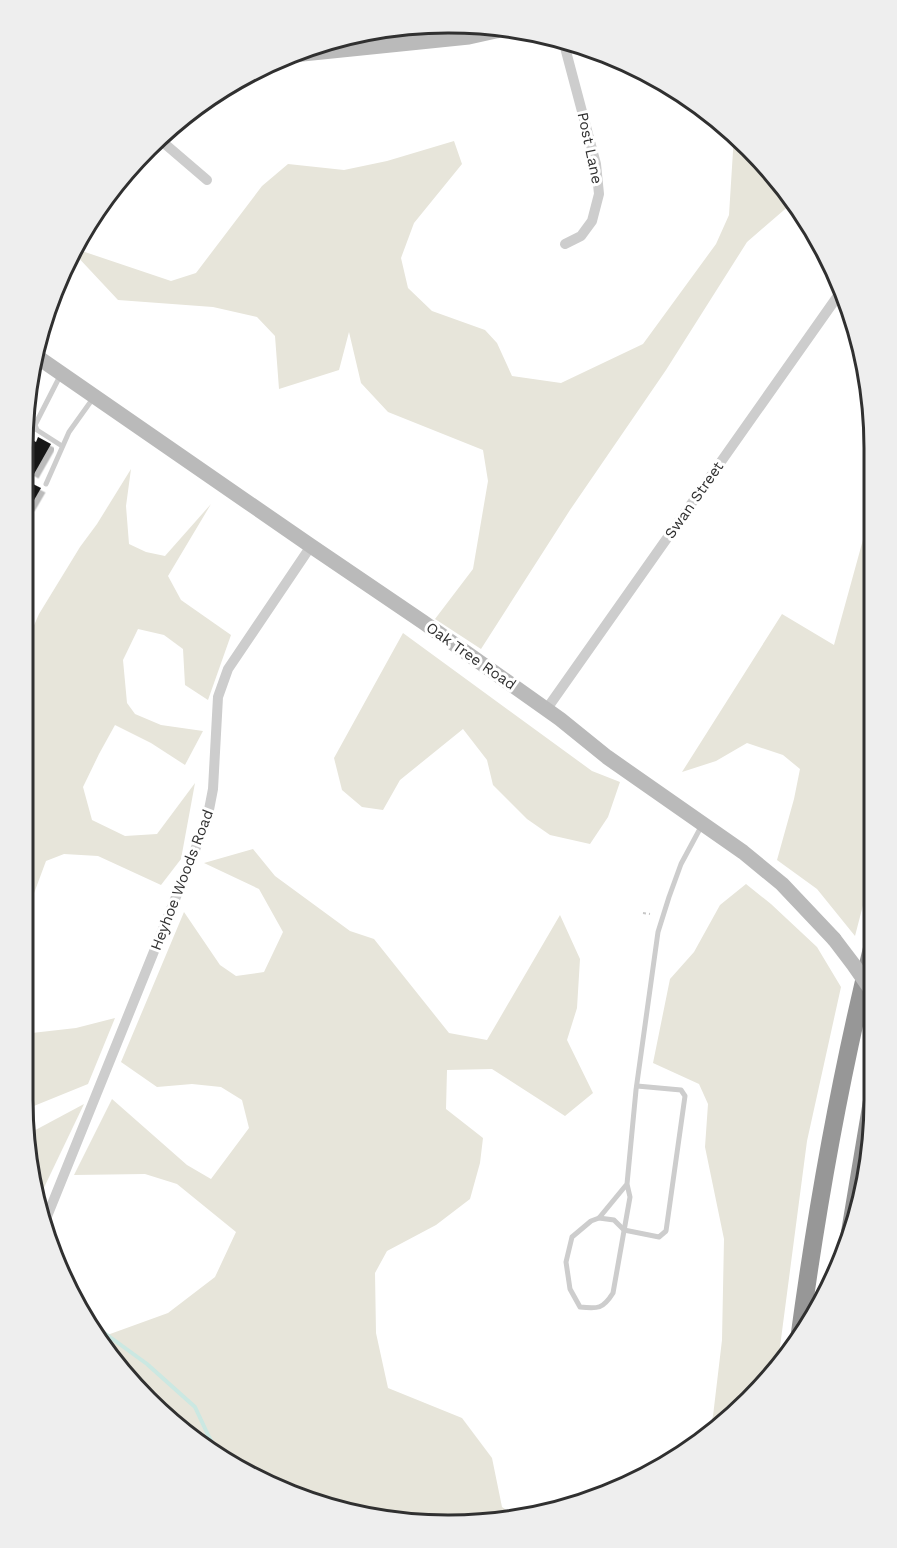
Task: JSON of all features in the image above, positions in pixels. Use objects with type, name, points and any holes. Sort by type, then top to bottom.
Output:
[{"type":"highway","points":[[802,1316],[835,1118],[864,983]]},
{"type":"street","points":[[325,52],[480,34]]},
{"type":"street","name":"Post Lane","points":[[565,50],[596,164],[599,194],[592,221],[581,236],[565,244]]},
{"type":"street","points":[[166,145],[207,180]]},
{"type":"street","name":"Swan Street","points":[[546,710],[836,299]]},
{"type":"street","name":"Oak Tree Road","points":[[43,360],[423,622],[546,710],[607,757],[743,852],[803,906],[834,939],[864,980]]},
{"type":"street","name":"Heyhoe Woods Road","points":[[49,1212],[207,820],[213,789],[218,697],[228,669],[311,546]]},
{"type":"lane","points":[[61,372],[34,425],[37,430],[62,446]]},
{"type":"lane","points":[[46,484],[69,432],[94,395]]},
{"type":"lane","points":[[637,1086],[681,1090],[685,1096],[666,1231],[659,1237],[624,1230],[614,1220],[599,1218],[591,1221],[573,1237],[566,1262],[570,1289],[580,1306],[595,1309],[605,1305],[613,1293],[624,1230],[630,1197],[627,1184],[637,1086],[658,932],[681,864],[703,824]]},
{"type":"lane","points":[[599,1218],[627,1184]]},
{"type":"path","points":[[643,913],[650,914]]},
{"type":"shaded area","points":[[454,141],[462,164],[414,223],[401,258],[408,288],[432,311],[485,330],[497,343],[512,376],[561,383],[643,344],[716,244],[729,215],[733,147],[761,175],[787,208],[747,242],[666,370],[570,510],[481,649],[435,619],[473,569],[488,481],[483,450],[388,412],[361,383],[349,332],[339,370],[279,389],[275,336],[257,317],[213,307],[118,300],[79,259],[83,251],[171,281],[196,273],[262,186],[288,164],[344,170],[387,161]]},
{"type":"shaded area","points":[[131,469],[126,506],[129,544],[146,552],[165,556],[211,504],[168,576],[181,600],[231,635],[208,700],[185,685],[183,649],[164,635],[138,629],[123,660],[127,703],[135,714],[161,725],[203,731],[185,765],[151,743],[115,725],[83,787],[92,820],[125,836],[157,834],[195,783],[181,859],[161,885],[98,856],[64,854],[46,861],[33,896],[33,628],[80,547]]},
{"type":"shaded area","points":[[864,536],[864,901],[855,936],[817,889],[777,860],[800,769],[783,755],[747,743],[716,761],[682,772],[782,614],[834,645]]},
{"type":"shaded area","points":[[403,633],[592,771],[620,782],[608,817],[590,844],[550,835],[527,819],[493,785],[487,760],[463,729],[400,780],[383,810],[362,807],[342,790],[334,758]]},
{"type":"shaded area","points":[[253,849],[275,876],[350,931],[374,939],[449,1033],[487,1040],[560,915],[580,959],[577,1008],[567,1040],[593,1093],[565,1116],[492,1069],[447,1070],[446,1109],[483,1138],[480,1163],[470,1199],[436,1225],[387,1251],[375,1273],[376,1333],[388,1388],[462,1418],[492,1458],[502,1507],[507,1510],[448,1515],[394,1511],[341,1501],[289,1483],[218,1445],[175,1412],[136,1373],[107,1335],[168,1313],[215,1277],[236,1232],[177,1184],[145,1174],[74,1175],[112,1099],[187,1165],[211,1179],[249,1128],[242,1100],[221,1087],[192,1084],[157,1087],[121,1062],[184,912],[220,965],[236,976],[264,972],[283,932],[259,889],[204,863]]},
{"type":"shaded area","points":[[746,884],[817,947],[841,987],[807,1141],[780,1350],[742,1393],[712,1420],[722,1340],[724,1239],[705,1147],[708,1104],[699,1084],[653,1063],[670,979],[694,952],[720,905]]},
{"type":"shaded area","points":[[115,1018],[88,1084],[33,1106],[33,1033],[76,1028]]},
{"type":"shaded area","points":[[84,1104],[43,1190],[37,1154],[34,1131]]},
{"type":"building","points":[[38,437],[51,444],[34,474],[33,441],[36,442]]},
{"type":"building","points":[[33,484],[41,488],[33,502]]},
{"type":"waterway","points":[[106,1334],[147,1364],[195,1407],[210,1439]]}]
